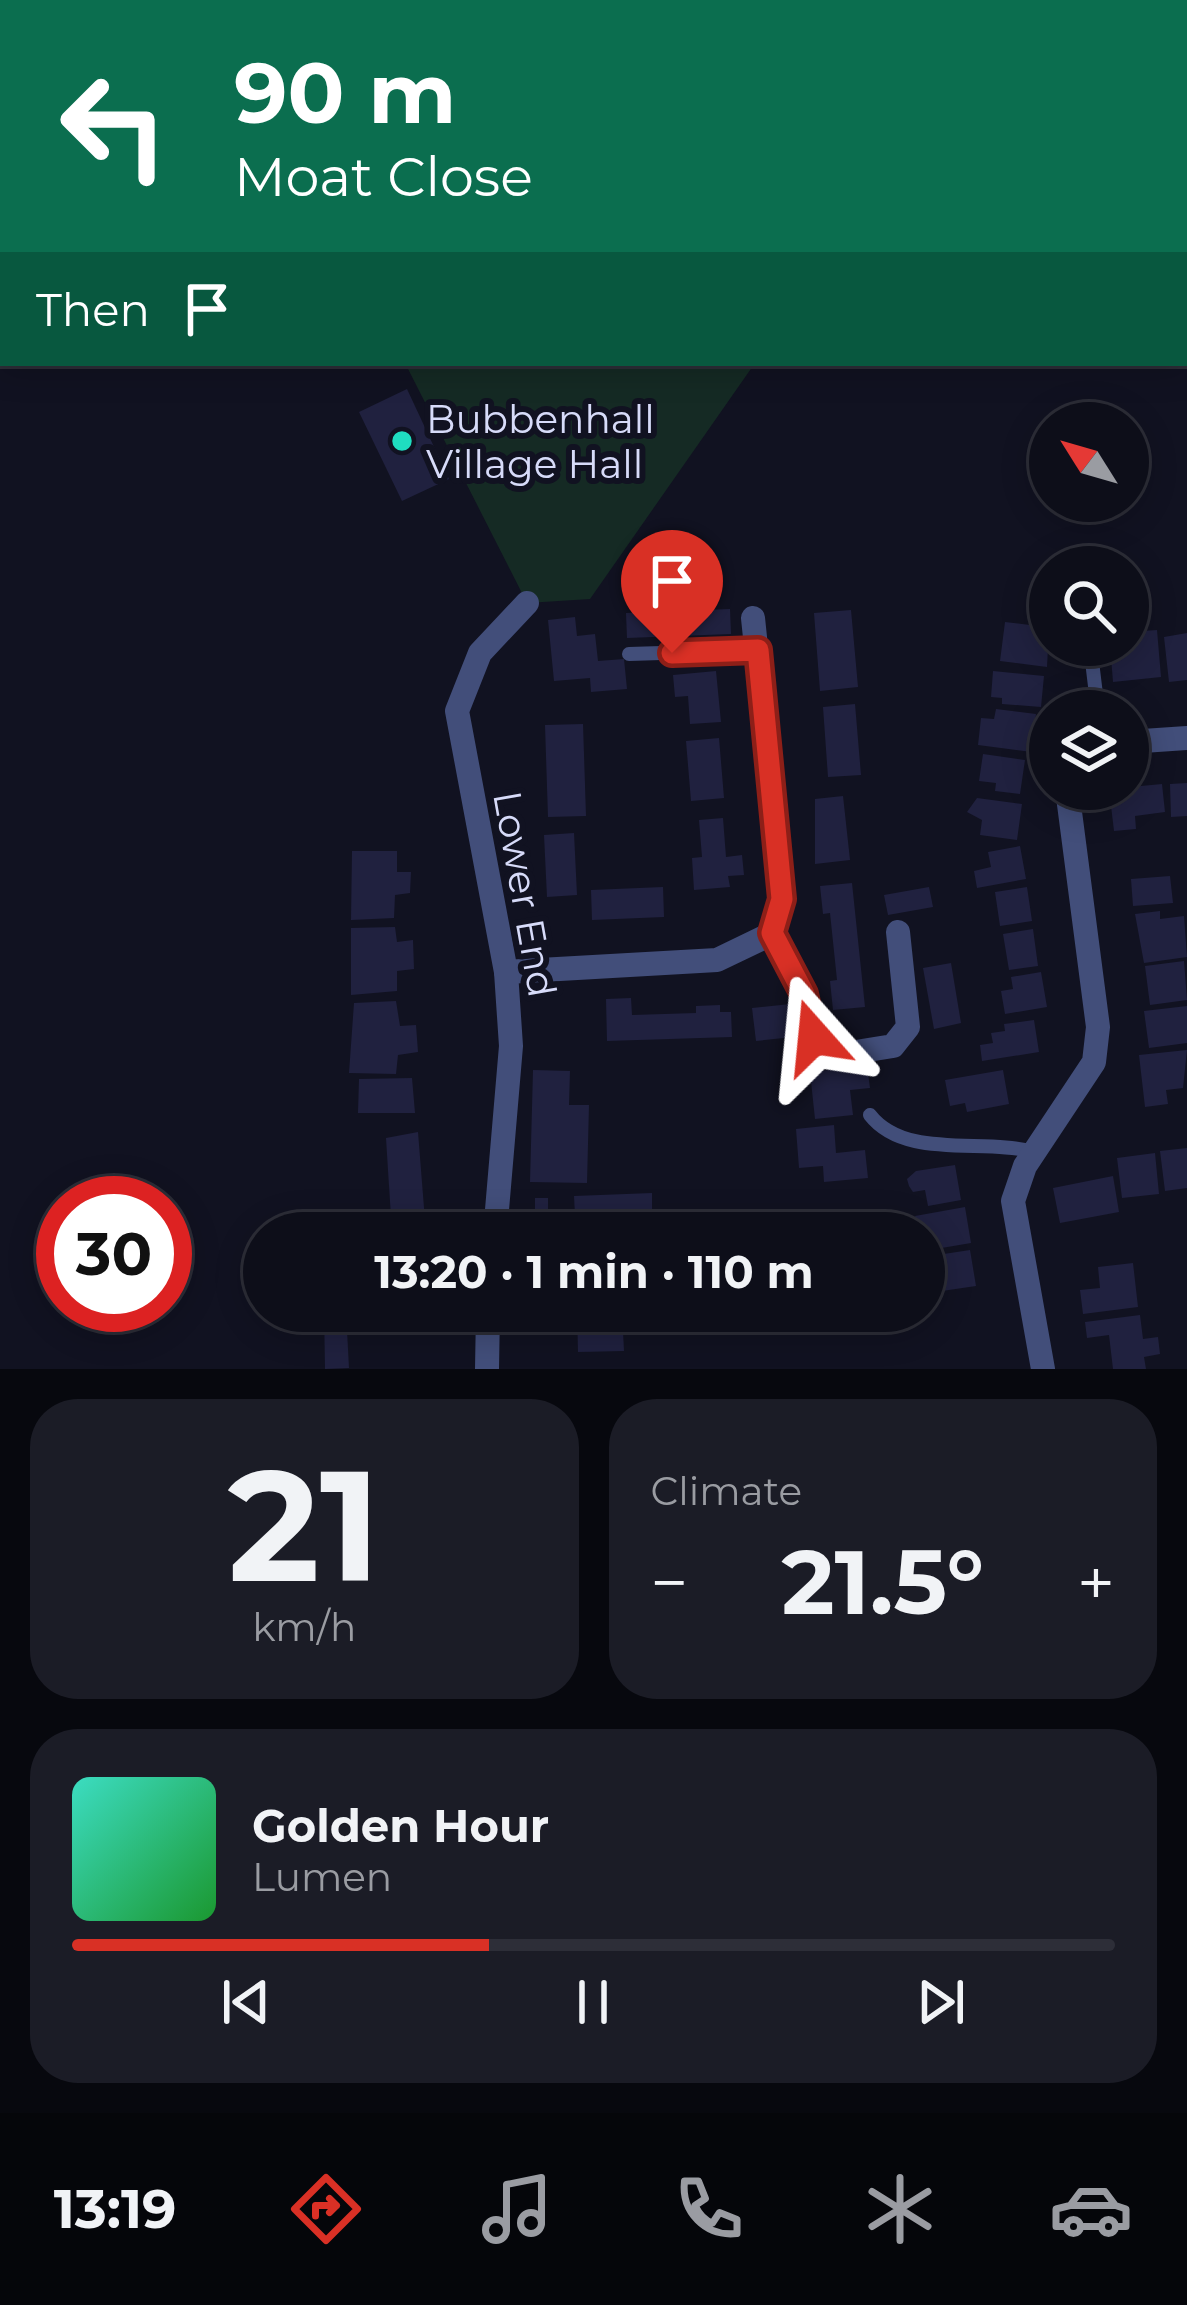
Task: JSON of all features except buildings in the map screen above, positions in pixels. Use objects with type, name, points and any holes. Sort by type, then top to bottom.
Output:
[{"type":"street","name":"Lower End","points":[[497,1212],[512,1046],[506,972],[457,711],[480,653],[527,603]]},
{"type":"street","points":[[753,619],[782,899],[772,933],[804,994],[814,1037],[837,1055],[893,1046],[908,1028],[898,932]]},
{"type":"street","points":[[1149,741],[1187,739]]},
{"type":"street","points":[[1043,1369],[1013,1201],[1035,1152],[1094,1062],[1098,1027],[1070,810]]},
{"type":"street","points":[[506,972],[717,960],[772,933]]},
{"type":"street","points":[[487,1369],[488,1332]]},
{"type":"lane","points":[[628,654],[758,650]]},
{"type":"lane","points":[[870,1115],[898,1141],[1005,1144],[1035,1152]]},
{"type":"green space","points":[[407,366],[753,366],[590,599],[527,603]]},
{"type":"place","name":"Bubbenhall Village Hall","points":[[402,441]]},
{"type":"route","points":[[672,653],[758,650],[782,899],[772,933],[804,994],[814,1037]]}]
